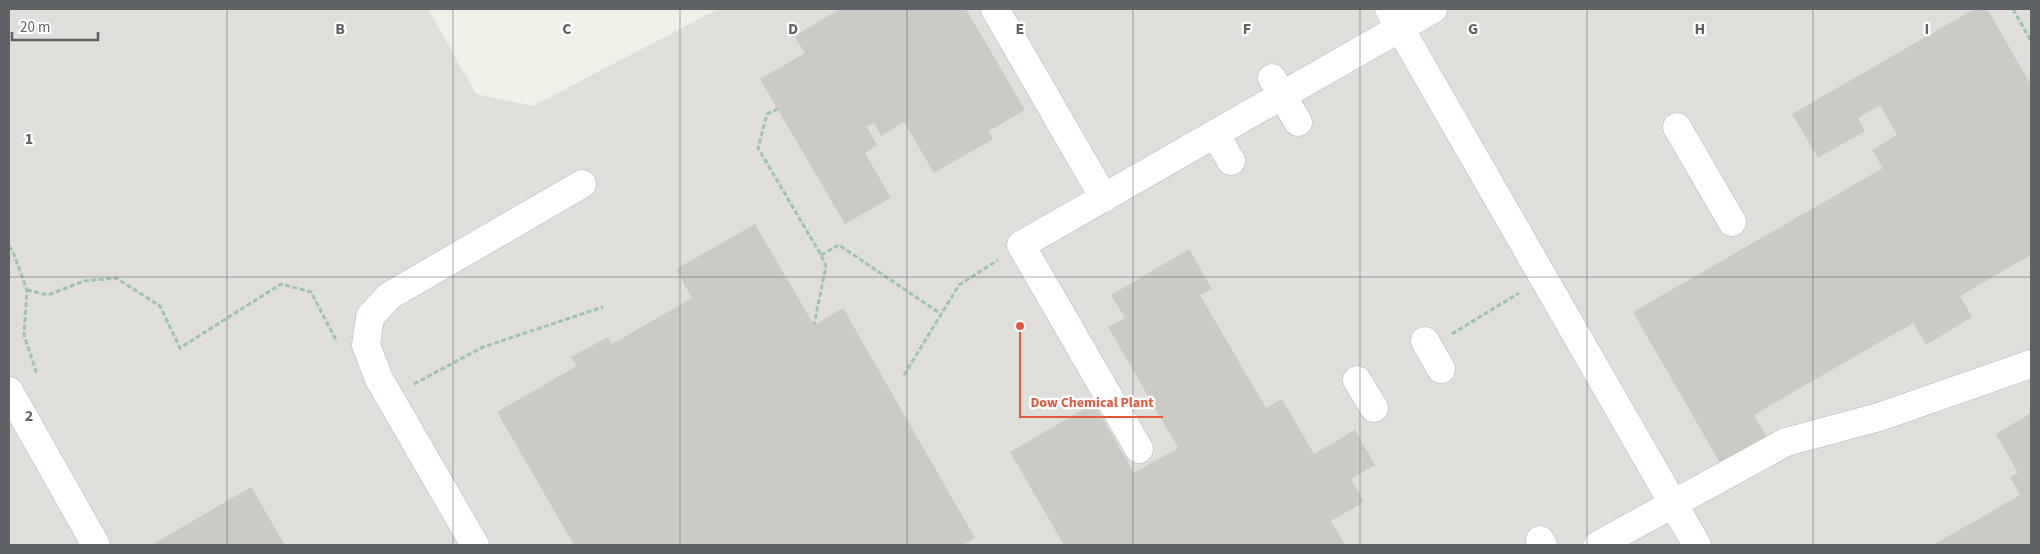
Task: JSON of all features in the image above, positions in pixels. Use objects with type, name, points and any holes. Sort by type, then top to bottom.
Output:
[{"type":"lane","points":[[994,9],[1104,198]]},
{"type":"lane","points":[[1139,449],[1021,245],[1215,134],[1277,86],[1394,18],[1433,9]]},
{"type":"lane","points":[[1394,18],[1696,545]]},
{"type":"lane","points":[[1277,86],[1298,122]]},
{"type":"lane","points":[[1677,127],[1732,222]]},
{"type":"lane","points":[[1215,134],[1231,161]]},
{"type":"lane","points":[[475,545],[379,379],[366,345],[370,317],[389,296],[582,184]]},
{"type":"lane","points":[[1435,339],[1441,369]]},
{"type":"lane","points":[[1598,545],[1786,442],[1879,417],[2031,364]]},
{"type":"lane","points":[[1357,380],[1374,408]]},
{"type":"lane","points":[[9,391],[96,545]]},
{"type":"path","points":[[2012,9],[2031,41]]},
{"type":"path","points":[[778,109],[767,114],[758,148],[826,266],[814,325]]},
{"type":"path","points":[[821,255],[839,245],[941,314]]},
{"type":"path","points":[[904,375],[959,285],[1021,245]]},
{"type":"path","points":[[9,246],[27,290],[24,335],[37,374]]},
{"type":"path","points":[[27,290],[48,295],[84,281],[116,278],[160,306],[180,348],[281,284],[311,292],[341,350]]},
{"type":"path","points":[[1435,339],[1523,291]]},
{"type":"path","points":[[407,388],[483,347],[603,307]]},
{"type":"shaded area","points":[[9,9],[428,9],[476,94],[533,106],[718,9],[2031,9],[2031,545],[9,545]]},
{"type":"building","points":[[840,9],[966,9],[1025,110],[989,131],[993,139],[934,173],[904,122],[881,136],[874,123],[867,127],[877,145],[865,153],[891,198],[845,224],[760,79],[805,53],[794,36]]},
{"type":"building","points":[[1974,9],[1987,9],[2031,85],[2031,255],[1960,296],[1972,317],[1926,345],[1913,323],[1754,415],[1767,437],[1720,463],[1633,312],[1883,168],[1872,150],[1897,135],[1880,105],[1858,118],[1865,131],[1818,158],[1792,114]]},
{"type":"building","points":[[755,224],[814,325],[843,308],[975,538],[963,545],[574,545],[497,412],[577,366],[571,357],[608,337],[612,344],[692,298],[676,269]]},
{"type":"building","points":[[1189,249],[1212,289],[1200,295],[1266,408],[1282,399],[1314,454],[1355,430],[1375,465],[1351,479],[1364,502],[1331,521],[1345,545],[1064,545],[1010,452],[1094,403],[1134,473],[1178,448],[1108,327],[1125,318],[1111,295]]},
{"type":"building","points":[[2031,413],[2031,545],[1933,545],[2020,495],[2010,477],[2018,473],[1996,434]]},
{"type":"building","points":[[251,487],[285,545],[156,545],[155,543]]},
{"type":"place","name":"Dow Chemical Plant","points":[[1020,326]]}]
